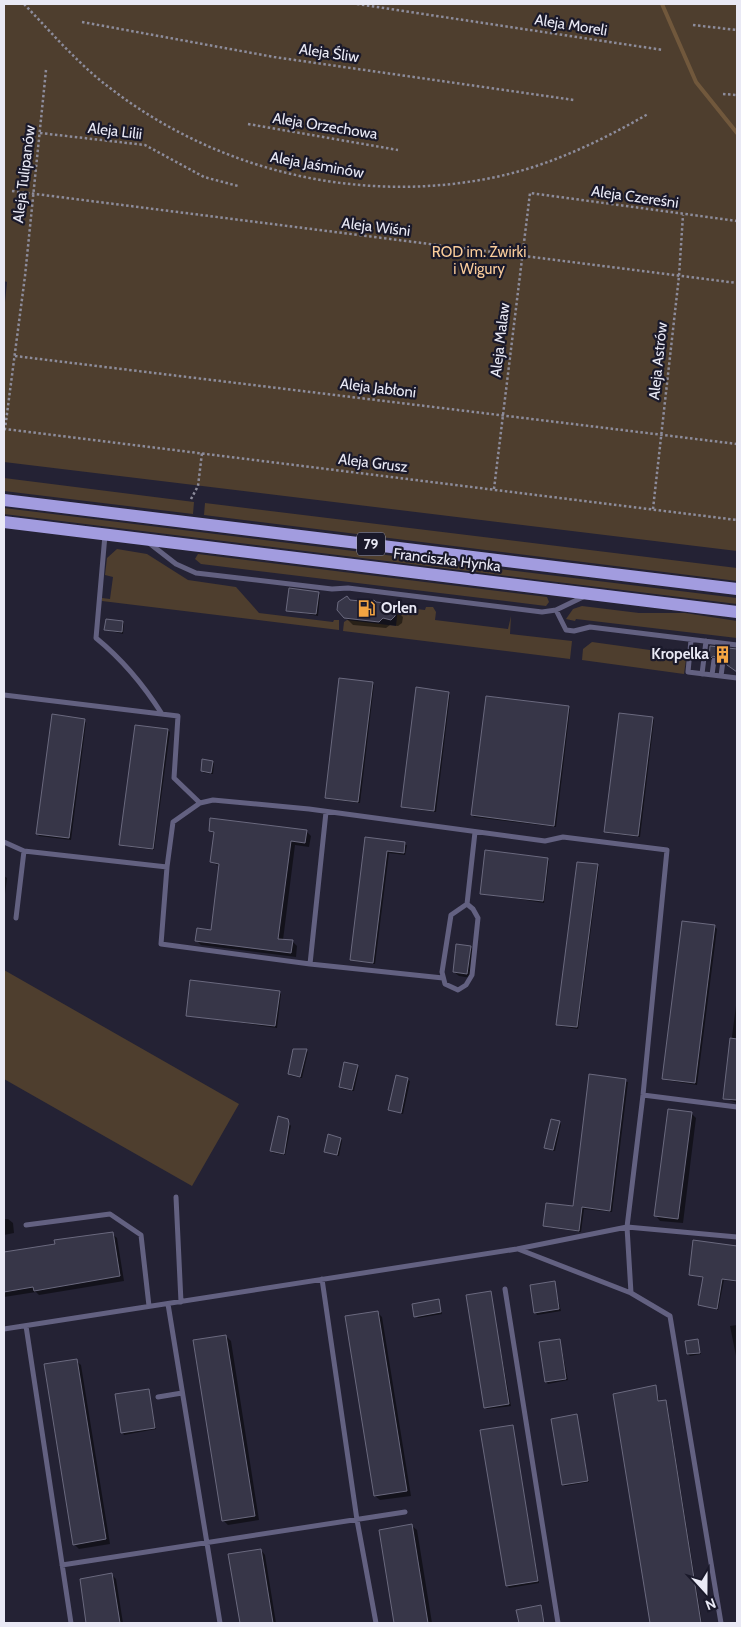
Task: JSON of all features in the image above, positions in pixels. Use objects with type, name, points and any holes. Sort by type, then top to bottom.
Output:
[{"type":"main road","name":"Franciszka Hynka","points":[[4,500],[737,589]]},
{"type":"main road","name":"Franciszka Hynka","points":[[4,522],[737,612]]},
{"type":"lane","points":[[105,534],[96,638],[119,657],[146,688],[162,714]]},
{"type":"lane","points":[[144,539],[176,564],[196,573],[332,589],[348,588],[542,612],[556,610],[590,594]]},
{"type":"lane","points":[[556,610],[566,630],[574,631],[590,628],[737,645]]},
{"type":"lane","points":[[691,640],[688,672],[737,678]]},
{"type":"lane","points":[[702,674],[706,641]]},
{"type":"lane","points":[[712,675],[714,660]]},
{"type":"lane","points":[[721,676],[723,661]]},
{"type":"lane","points":[[4,695],[178,716],[174,778],[200,803]]},
{"type":"lane","points":[[443,978],[310,964],[161,944],[167,867],[174,822],[200,803],[213,800],[326,812],[545,841],[563,837],[667,850],[643,1095],[627,1226],[631,1294]]},
{"type":"lane","points":[[310,964],[326,812]]},
{"type":"lane","points":[[467,904],[473,909],[478,918],[472,974],[466,985],[458,990],[446,984],[442,972],[451,915],[467,904],[474,832]]},
{"type":"lane","points":[[4,842],[24,851],[167,867]]},
{"type":"lane","points":[[16,918],[24,851]]},
{"type":"lane","points":[[643,1095],[737,1106]]},
{"type":"lane","points":[[176,1197],[181,1302]]},
{"type":"lane","points":[[26,1225],[110,1214],[141,1235],[149,1306]]},
{"type":"lane","points":[[4,1329],[517,1249],[627,1226],[737,1236]]},
{"type":"lane","points":[[517,1249],[631,1294],[670,1316],[721,1623]]},
{"type":"lane","points":[[322,1279],[358,1520],[376,1623]]},
{"type":"lane","points":[[505,1289],[558,1623]]},
{"type":"lane","points":[[168,1304],[220,1623]]},
{"type":"lane","points":[[26,1326],[71,1623]]},
{"type":"lane","points":[[158,1397],[182,1393]]},
{"type":"lane","points":[[62,1565],[405,1512]]},
{"type":"path","name":"Aleja Jaśminów","points":[[24,4],[100,80],[152,117],[175,131],[242,161],[284,174],[331,182],[388,188],[454,184],[493,178],[578,150],[605,139],[648,114]]},
{"type":"path","name":"Aleja Moreli","points":[[357,4],[663,50]]},
{"type":"path","name":"Aleja Śliw","points":[[82,22],[274,56],[574,100]]},
{"type":"path","points":[[693,25],[737,30]]},
{"type":"path","name":"Aleja Tulipanów","points":[[5,429],[15,356],[46,70]]},
{"type":"path","points":[[723,94],[737,95]]},
{"type":"path","name":"Aleja Orzechowa","points":[[248,124],[398,150]]},
{"type":"path","name":"Aleja Lilii","points":[[40,133],[145,146],[204,177],[238,186]]},
{"type":"path","name":"Aleja Wiśni","points":[[12,191],[737,283]]},
{"type":"path","name":"Aleja Czereśni","points":[[530,193],[737,221]]},
{"type":"path","name":"Aleja Malaw","points":[[494,490],[530,193]]},
{"type":"path","name":"Aleja Astrów","points":[[653,509],[679,276],[683,215]]},
{"type":"path","name":"Aleja Jabłoni","points":[[15,356],[737,444]]},
{"type":"path","name":"Aleja Grusz","points":[[5,429],[737,520]]},
{"type":"path","points":[[190,499],[198,486],[202,453]]},
{"type":"green space","name":"ROD im. Żwirki i Wigury","points":[[4,4],[737,4],[737,551],[4,462],[4,312],[7,282],[4,281]]},
{"type":"green space","points":[[4,478],[194,502],[193,514],[4,491]]},
{"type":"green space","points":[[205,503],[737,568],[737,581],[204,515]]},
{"type":"green space","points":[[4,508],[737,598],[737,604],[4,514]]},
{"type":"green space","points":[[117,549],[147,554],[188,580],[236,587],[259,613],[333,622],[334,620],[339,620],[339,630],[102,601],[102,598],[110,599],[113,577],[105,575],[107,558]]},
{"type":"green space","points":[[198,554],[547,597],[549,602],[546,606],[201,564],[195,559]]},
{"type":"green space","points":[[582,606],[639,613],[685,613],[737,621],[737,638],[566,619],[573,609]]},
{"type":"green space","points":[[398,607],[425,610],[426,607],[433,607],[436,612],[435,620],[508,629],[511,616],[510,634],[572,641],[570,659],[343,631],[344,622],[347,620],[396,626]]},
{"type":"green space","points":[[592,642],[650,650],[650,655],[686,659],[684,674],[582,660],[583,649]]},
{"type":"green space","points":[[4,970],[239,1104],[192,1186],[4,1079]]},
{"type":"building","points":[[289,588],[319,592],[316,614],[286,611]]},
{"type":"building","name":"Orlen","points":[[347,596],[350,600],[371,602],[374,600],[376,602],[393,604],[396,609],[395,616],[391,620],[383,618],[379,622],[344,618],[337,610],[338,602]]},
{"type":"building","points":[[106,619],[123,621],[122,632],[104,630]]},
{"type":"building","name":"Kropelka","points":[[710,646],[737,649],[737,672],[727,665],[725,657],[721,657],[718,660],[714,656],[709,659]]},
{"type":"building","points":[[339,678],[373,682],[358,802],[325,798]]},
{"type":"building","points":[[416,687],[449,692],[434,811],[401,807]]},
{"type":"building","points":[[486,696],[569,706],[554,826],[471,815]]},
{"type":"building","points":[[619,713],[653,717],[638,836],[604,832]]},
{"type":"building","points":[[52,714],[85,719],[69,838],[36,834]]},
{"type":"building","points":[[135,725],[168,729],[153,849],[119,845]]},
{"type":"building","points":[[202,759],[213,761],[211,773],[201,771]]},
{"type":"building","points":[[210,818],[307,830],[305,843],[291,841],[278,939],[293,940],[291,953],[195,941],[197,928],[211,930],[219,864],[210,862],[214,832],[209,831]]},
{"type":"building","points":[[365,837],[405,842],[404,853],[387,851],[373,963],[350,960]]},
{"type":"building","points":[[485,850],[548,858],[543,901],[480,894]]},
{"type":"building","points":[[577,862],[598,864],[577,1027],[556,1025]]},
{"type":"building","points":[[682,921],[715,925],[695,1083],[662,1079]]},
{"type":"building","points":[[456,944],[471,946],[467,974],[453,972]]},
{"type":"building","points":[[190,980],[280,991],[275,1026],[186,1016]]},
{"type":"building","points":[[730,1038],[737,1039],[737,1100],[723,1099]]},
{"type":"building","points":[[293,1049],[307,1049],[300,1077],[288,1074]]},
{"type":"building","points":[[344,1062],[358,1065],[352,1090],[339,1087]]},
{"type":"building","points":[[589,1074],[626,1079],[610,1211],[582,1207],[579,1231],[543,1226],[546,1203],[573,1206]]},
{"type":"building","points":[[396,1075],[408,1078],[401,1113],[388,1110]]},
{"type":"building","points":[[668,1109],[692,1112],[678,1219],[654,1216]]},
{"type":"building","points":[[278,1116],[288,1119],[289,1124],[284,1154],[270,1151]]},
{"type":"building","points":[[551,1119],[560,1121],[553,1150],[544,1148]]},
{"type":"building","points":[[328,1134],[341,1138],[337,1155],[324,1152]]},
{"type":"building","points":[[113,1232],[120,1276],[34,1291],[33,1287],[4,1292],[4,1252],[55,1244],[54,1240]]},
{"type":"building","points":[[693,1240],[737,1246],[737,1281],[722,1279],[717,1309],[698,1305],[703,1277],[689,1275]]},
{"type":"building","points":[[555,1281],[559,1309],[534,1313],[530,1285]]},
{"type":"building","points":[[491,1291],[509,1404],[484,1408],[466,1295]]},
{"type":"building","points":[[439,1299],[441,1312],[414,1317],[412,1304]]},
{"type":"building","points":[[378,1311],[407,1491],[374,1496],[345,1316]]},
{"type":"building","points":[[226,1335],[255,1516],[222,1521],[193,1340]]},
{"type":"building","points":[[560,1339],[566,1379],[545,1382],[539,1342]]},
{"type":"building","points":[[698,1339],[700,1353],[687,1354],[685,1341]]},
{"type":"building","points":[[77,1359],[106,1539],[73,1545],[44,1364]]},
{"type":"building","points":[[656,1385],[658,1401],[666,1400],[701,1623],[650,1623],[613,1394]]},
{"type":"building","points":[[149,1389],[155,1428],[121,1433],[115,1394]]},
{"type":"building","points":[[577,1414],[588,1481],[562,1485],[551,1419]]},
{"type":"building","points":[[513,1425],[538,1581],[506,1586],[480,1430]]},
{"type":"building","points":[[412,1524],[428,1623],[394,1623],[379,1530]]},
{"type":"building","points":[[261,1549],[273,1623],[240,1623],[228,1554]]},
{"type":"building","points":[[112,1573],[120,1623],[86,1623],[80,1579]]},
{"type":"building","points":[[541,1605],[544,1623],[519,1623],[516,1610]]},
{"type":"waterway","points":[[662,4],[696,82],[737,133]]},
{"type":"place","name":"Orlen","points":[[367,608]]},
{"type":"place","name":"Kropelka","points":[[723,654]]}]
